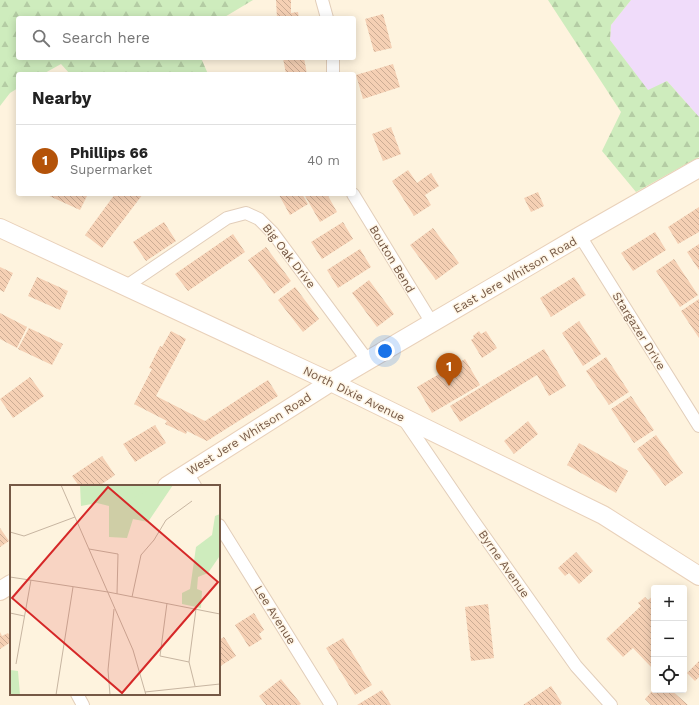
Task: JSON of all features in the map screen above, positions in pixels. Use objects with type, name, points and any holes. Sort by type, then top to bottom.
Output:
[{"type":"street","points":[[322,0],[326,16]]},
{"type":"street","points":[[333,60],[333,72]]},
{"type":"street","name":"East Jere Whitson Road","points":[[331,382],[699,168]]},
{"type":"street","name":"Bouton Bend","points":[[354,196],[432,323]]},
{"type":"street","name":"Big Oak Drive","points":[[125,287],[228,218],[246,213],[259,219],[273,233],[368,361]]},
{"type":"street","name":"North Dixie Avenue","points":[[0,228],[331,382],[603,515],[699,576]]},
{"type":"street","name":"Stargazer Drive","points":[[580,236],[699,426]]},
{"type":"street","name":"West Jere Whitson Road","points":[[171,485],[191,480],[331,382]]},
{"type":"street","name":"Byrne Avenue","points":[[402,417],[576,666],[611,705]]},
{"type":"street","name":"Lee Avenue","points":[[220,527],[331,705]]},
{"type":"street","points":[[0,591],[10,585]]},
{"type":"street","points":[[78,695],[83,705]]},
{"type":"shaded area","points":[[631,0],[699,0],[699,117],[667,81],[648,91],[610,40],[611,25]]},
{"type":"green space","points":[[0,0],[253,0],[226,16],[16,16],[16,60],[202,60],[207,72],[68,72],[61,64],[47,72],[16,72],[16,89],[10,93],[0,106]]},
{"type":"green space","points":[[548,0],[631,0],[611,25],[610,40],[648,90],[667,81],[699,117],[699,157],[636,192],[602,151],[621,112]]},
{"type":"building","points":[[276,0],[291,0],[291,13],[298,12],[299,16],[277,16]]},
{"type":"building","points":[[383,14],[392,48],[374,52],[365,19]]},
{"type":"building","points":[[283,60],[304,60],[307,72],[286,72]]},
{"type":"building","points":[[393,64],[400,87],[363,99],[356,75]]},
{"type":"building","points":[[391,127],[401,154],[383,161],[372,134]]},
{"type":"building","points":[[408,170],[417,183],[431,173],[439,186],[425,195],[431,205],[414,216],[392,181]]},
{"type":"building","points":[[538,192],[544,206],[531,212],[524,198]]},
{"type":"building","points":[[49,196],[87,196],[80,210]]},
{"type":"building","points":[[114,196],[141,196],[102,248],[85,235]]},
{"type":"building","points":[[280,196],[303,196],[308,204],[290,215]]},
{"type":"building","points":[[305,196],[328,196],[337,212],[320,222]]},
{"type":"building","points":[[699,207],[699,232],[678,244],[668,227]]},
{"type":"building","points":[[164,222],[176,241],[146,261],[133,242]]},
{"type":"building","points":[[343,222],[353,239],[322,259],[311,242]]},
{"type":"building","points":[[433,228],[459,263],[436,280],[410,245]]},
{"type":"building","points":[[655,232],[666,250],[633,271],[621,253]]},
{"type":"building","points":[[233,234],[245,252],[188,291],[175,274]]},
{"type":"building","points":[[699,244],[699,270],[687,252]]},
{"type":"building","points":[[266,247],[291,281],[274,294],[248,260]]},
{"type":"building","points":[[360,249],[371,267],[338,288],[327,270]]},
{"type":"building","points":[[674,259],[698,295],[680,307],[656,271]]},
{"type":"building","points":[[0,267],[13,273],[4,292],[0,290]]},
{"type":"building","points":[[37,277],[68,291],[60,310],[28,296]]},
{"type":"building","points":[[574,277],[586,295],[551,317],[540,298]]},
{"type":"building","points":[[369,280],[394,314],[377,327],[352,293]]},
{"type":"building","points":[[295,287],[319,319],[303,332],[278,300]]},
{"type":"building","points":[[699,299],[699,338],[681,311]]},
{"type":"building","points":[[0,313],[27,327],[17,348],[0,339]]},
{"type":"building","points":[[579,321],[601,354],[583,366],[562,333]]},
{"type":"building","points":[[29,328],[63,344],[52,365],[18,349]]},
{"type":"building","points":[[171,331],[186,339],[156,396],[205,421],[268,380],[278,396],[207,441],[187,431],[186,434],[165,424],[167,421],[134,404],[152,369],[149,368],[160,346],[162,347]]},
{"type":"building","points":[[479,331],[481,334],[486,331],[497,348],[482,358],[471,340]]},
{"type":"building","points":[[544,349],[566,386],[549,396],[537,375],[460,422],[450,406]]},
{"type":"building","points":[[606,357],[629,392],[609,405],[586,371]]},
{"type":"building","points":[[465,359],[480,385],[432,413],[417,387]]},
{"type":"building","points":[[30,377],[44,396],[13,418],[0,399]]},
{"type":"building","points":[[631,396],[654,430],[634,443],[611,409]]},
{"type":"building","points":[[528,421],[538,434],[514,454],[504,441]]},
{"type":"building","points":[[155,425],[166,443],[135,462],[123,444]]},
{"type":"building","points":[[656,435],[683,473],[665,486],[637,449]]},
{"type":"building","points":[[579,443],[628,471],[616,493],[567,465]]},
{"type":"building","points":[[102,456],[115,475],[100,485],[78,485],[72,476]]},
{"type":"building","points":[[0,528],[9,541],[0,547]]},
{"type":"building","points":[[576,552],[593,571],[579,584],[569,573],[565,576],[558,568]]},
{"type":"building","points":[[645,597],[648,600],[651,598],[651,667],[633,648],[623,657],[606,639],[641,606],[638,603]]},
{"type":"building","points":[[488,604],[494,658],[471,661],[465,607]]},
{"type":"building","points":[[254,613],[264,630],[259,634],[262,639],[249,647],[235,625]]},
{"type":"building","points":[[0,632],[2,636],[8,633],[10,636],[10,643],[0,649]]},
{"type":"building","points":[[224,637],[236,656],[220,666],[220,639]]},
{"type":"building","points":[[343,638],[372,685],[355,695],[326,648]]},
{"type":"building","points":[[699,661],[699,677],[695,681],[687,673]]},
{"type":"building","points":[[281,679],[301,704],[266,705],[259,696]]},
{"type":"building","points":[[551,686],[562,703],[560,705],[523,705]]},
{"type":"building","points":[[382,690],[391,705],[357,705]]},
{"type":"building","points":[[651,692],[674,693],[688,705],[651,705],[645,699]]},
{"type":"place","name":"Phillips 66","points":[[449,386]]}]
